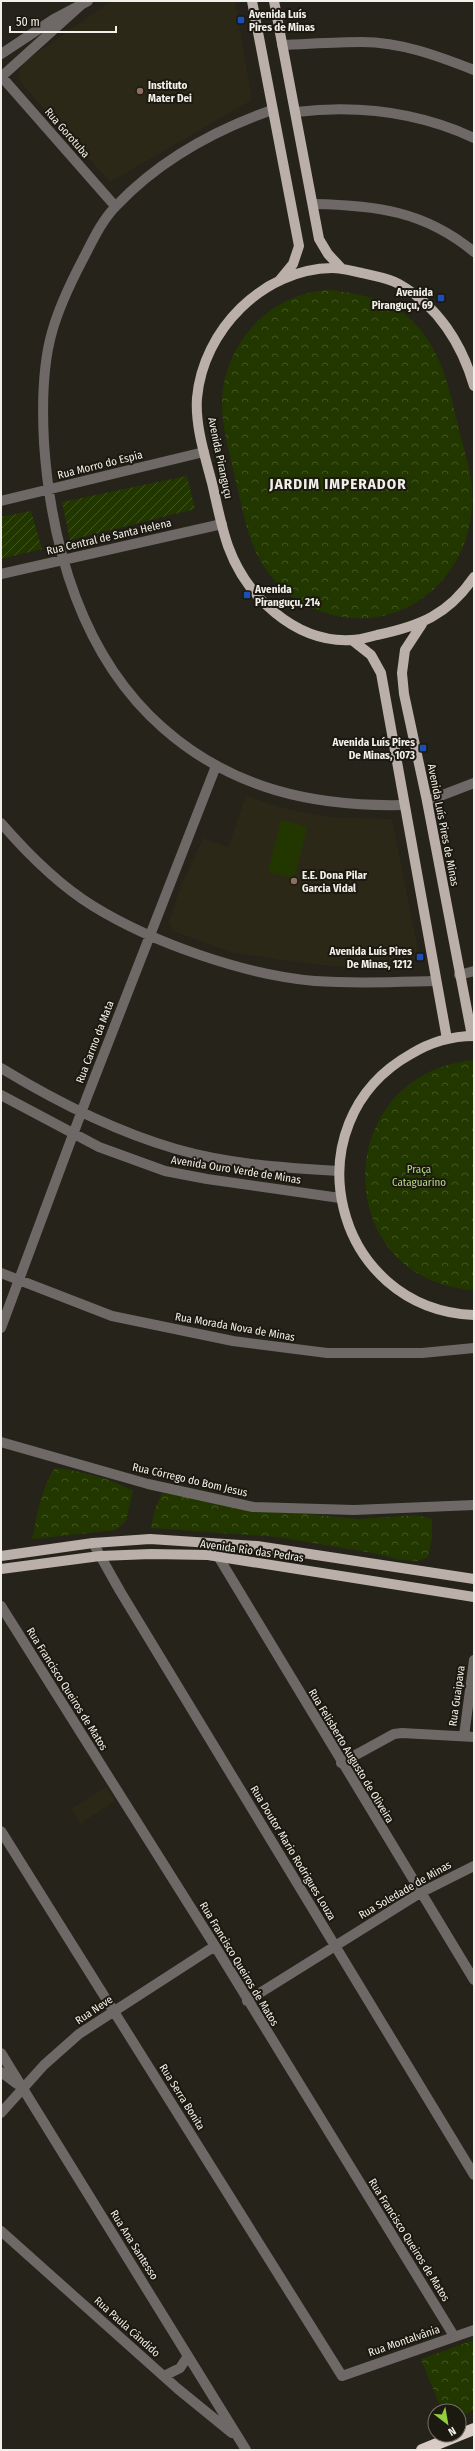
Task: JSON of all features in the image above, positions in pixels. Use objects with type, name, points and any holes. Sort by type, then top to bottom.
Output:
[{"type":"highway","points":[[422,2450],[439,2443]]},
{"type":"main road","points":[[252,1],[299,246],[293,264],[277,282]]},
{"type":"main road","points":[[274,1],[319,239],[328,254],[342,269]]},
{"type":"main road","name":"Avenida Piranguçu","points":[[474,386],[469,367],[449,329],[425,301],[398,283],[342,269],[319,270],[277,282],[257,294],[228,321],[216,337],[204,364],[197,399],[200,433],[228,547],[245,580],[260,599],[284,619],[312,634],[352,640],[422,624],[454,602],[474,577]]},
{"type":"main road","name":"Avenida Luís Pires de Minas","points":[[422,624],[405,650],[402,673],[404,694],[427,801],[459,975],[473,1036]]},
{"type":"main road","points":[[352,640],[371,655],[381,673],[447,1039]]},
{"type":"main road","points":[[473,1036],[447,1039],[422,1048],[399,1060],[379,1077],[362,1098],[350,1120],[342,1145],[338,1171],[340,1198],[347,1223],[357,1246],[372,1267],[391,1285],[412,1299],[436,1309],[474,1315]]},
{"type":"main road","name":"Avenida Rio das Pedras","points":[[1,1556],[93,1543],[150,1539],[257,1546],[474,1579]]},
{"type":"main road","name":"Avenida Rio das Pedras","points":[[1,1569],[100,1556],[151,1554],[218,1557],[474,1597]]},
{"type":"street","points":[[1,54],[54,19],[84,3]]},
{"type":"street","points":[[1,76],[84,3]]},
{"type":"street","points":[[282,45],[362,42],[391,45],[428,53],[474,70]]},
{"type":"street","name":"Rua Gorotuba","points":[[1,76],[115,206]]},
{"type":"street","points":[[296,112],[369,109],[416,117],[474,138]]},
{"type":"street","points":[[272,110],[217,133],[178,155],[140,183],[115,206],[100,227],[66,294],[52,333],[45,373],[43,413],[49,490],[64,560],[75,598],[96,644],[128,690],[162,728],[216,766],[239,778],[274,792],[312,800],[383,806],[404,805]]},
{"type":"street","points":[[313,204],[376,207],[411,215],[446,232],[474,252]]},
{"type":"street","name":"Rua Morro do Espia","points":[[1,501],[204,452]]},
{"type":"street","name":"Rua Central de Santa Helena","points":[[1,574],[222,524]]},
{"type":"street","name":"Rua Carmo da Mata","points":[[1,1328],[150,934],[216,766]]},
{"type":"street","points":[[427,801],[474,783]]},
{"type":"street","points":[[1,823],[55,877],[92,906],[150,934],[230,964],[272,974],[315,981],[372,983],[436,981]]},
{"type":"street","points":[[459,975],[474,970]]},
{"type":"street","name":"Avenida Ouro Verde de Minas","points":[[1,1068],[82,1113],[105,1124],[176,1149],[212,1158],[306,1170],[338,1171]]},
{"type":"street","name":"Avenida Ouro Verde de Minas","points":[[1,1095],[99,1146],[165,1171],[340,1198]]},
{"type":"street","name":"Rua Morada Nova de Minas","points":[[1,1273],[112,1316],[268,1347],[327,1353],[422,1353],[474,1348]]},
{"type":"street","name":"Rua Córrego do Bom Jesus","points":[[1,1442],[148,1484],[253,1507],[354,1510],[474,1505]]},
{"type":"street","name":"Rua Doutor Mario Rodrigues Louza","points":[[93,1543],[474,2175]]},
{"type":"street","name":"Rua Felisberto Augusto de Oliveira","points":[[210,1543],[341,1763],[474,1980]]},
{"type":"street","name":"Rua Francisco Queiros de Matos","points":[[1,1606],[216,1946],[248,2001],[454,2336]]},
{"type":"street","name":"Rua Guaipava","points":[[469,1737],[474,1660]]},
{"type":"street","points":[[341,1763],[394,1734],[402,1733],[469,1737]]},
{"type":"street","name":"Rua Serra Bonita","points":[[1,1831],[342,2376]]},
{"type":"street","name":"Rua Soledade de Minas","points":[[248,2001],[420,1893],[474,1866]]},
{"type":"street","name":"Rua Neve","points":[[1,2113],[22,2088],[63,2047],[114,2010],[216,1946]]},
{"type":"street","name":"Rua Ana Santesso","points":[[1,2054],[246,2450]]},
{"type":"street","points":[[1,2072],[22,2088]]},
{"type":"street","name":"Rua Paula Cândido","points":[[1,2231],[164,2376],[239,2439]]},
{"type":"street","name":"Rua Montalvânia","points":[[342,2376],[474,2330]]},
{"type":"street","points":[[164,2376],[180,2368],[188,2356]]},
{"type":"shaded area","name":"Instituto Mater Dei","points":[[111,1],[235,1],[252,100],[110,182],[21,83],[18,75],[21,64]]},
{"type":"shaded area","name":"E.E. Dona Pilar Garcia Vidal","points":[[246,796],[283,808],[328,817],[391,819],[416,939],[417,951],[414,961],[410,966],[330,966],[279,960],[231,952],[173,931],[169,922],[181,886],[203,838],[228,847]]},
{"type":"shaded area","points":[[106,1787],[115,1801],[80,1824],[71,1809]]},
{"type":"green space","points":[[332,290],[368,297],[386,303],[402,312],[424,335],[433,348],[445,375],[470,471],[472,505],[470,521],[467,537],[454,565],[433,590],[420,600],[400,611],[378,617],[356,618],[334,616],[313,609],[294,598],[277,583],[263,565],[249,535],[224,427],[222,409],[224,386],[229,365],[239,345],[252,327],[269,312],[288,300],[309,293]]},
{"type":"green space","points":[[187,476],[195,509],[70,540],[62,502]]},
{"type":"green space","points":[[31,511],[42,549],[1,559],[1,517]]},
{"type":"green space","points":[[281,820],[307,827],[294,878],[268,872]]},
{"type":"green space","name":"Praça Cataguarino","points":[[474,1060],[474,1290],[426,1278],[392,1252],[372,1217],[365,1177],[372,1137],[392,1101],[426,1074]]},
{"type":"green space","points":[[55,1468],[95,1476],[114,1482],[133,1491],[126,1521],[116,1530],[32,1539],[43,1494]]},
{"type":"green space","points":[[162,1493],[287,1512],[358,1519],[417,1515],[432,1519],[432,1538],[428,1557],[418,1561],[400,1560],[373,1553],[277,1537],[151,1528],[155,1509]]},
{"type":"green space","points":[[474,2340],[474,2410],[467,2413],[467,2403],[439,2403],[421,2359]]},
{"type":"place","name":"Avenida Luís Pires de Minas","points":[[241,20]]},
{"type":"place","name":"Instituto Mater Dei","points":[[140,91]]},
{"type":"place","name":"Avenida Piranguçu, 69","points":[[441,298]]},
{"type":"place","name":"Avenida Piranguçu, 214","points":[[247,595]]},
{"type":"place","name":"Avenida Luís Pires De Minas, 1073","points":[[423,748]]},
{"type":"place","name":"E.E. Dona Pilar Garcia Vidal","points":[[294,881]]},
{"type":"place","name":"Avenida Luís Pires De Minas, 1212","points":[[420,957]]},
{"type":"district","name":"JARDIM IMPERADOR","points":[[338,484]]}]
